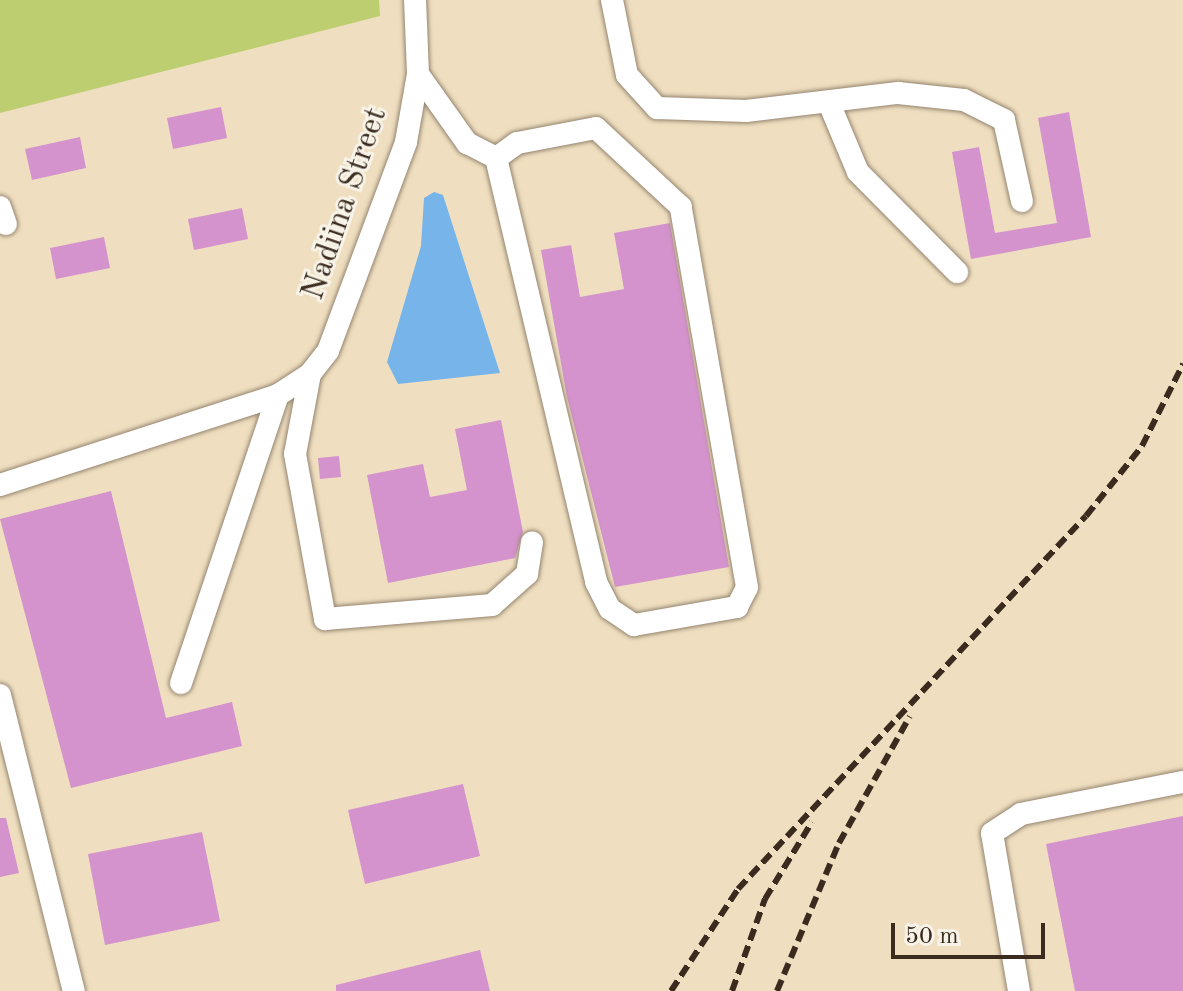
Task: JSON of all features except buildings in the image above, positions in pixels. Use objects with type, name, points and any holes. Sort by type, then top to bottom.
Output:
[{"type":"street","name":"Nadiina Street","points":[[310,374],[328,351],[406,142],[418,74],[415,0]]},
{"type":"street","points":[[612,0],[627,75],[657,108],[692,114],[933,94],[1004,120],[1022,201]]},
{"type":"street","points":[[418,74],[467,143],[496,158],[596,582],[610,609],[634,625],[737,607],[747,587],[681,207],[596,128],[517,143],[496,158]]},
{"type":"street","points":[[829,103],[858,172],[957,272]]},
{"type":"street","points":[[0,485],[278,395],[310,374]]},
{"type":"street","points":[[310,374],[295,454],[325,619],[492,605],[527,574],[532,542]]},
{"type":"street","points":[[181,683],[278,395]]},
{"type":"street","points":[[0,695],[74,991]]},
{"type":"street","points":[[1019,991],[992,833],[1021,814],[1183,782]]},
{"type":"green space","points":[[0,0],[379,0],[380,16],[0,113]]},
{"type":"water","points":[[434,192],[443,195],[500,373],[398,384],[387,362],[421,246],[424,198]]},
{"type":"railway","points":[[671,991],[738,889],[1086,516],[1142,446],[1183,364]]},
{"type":"railway","points":[[777,991],[839,843],[910,716]]},
{"type":"railway","points":[[732,991],[765,899],[812,822]]}]
